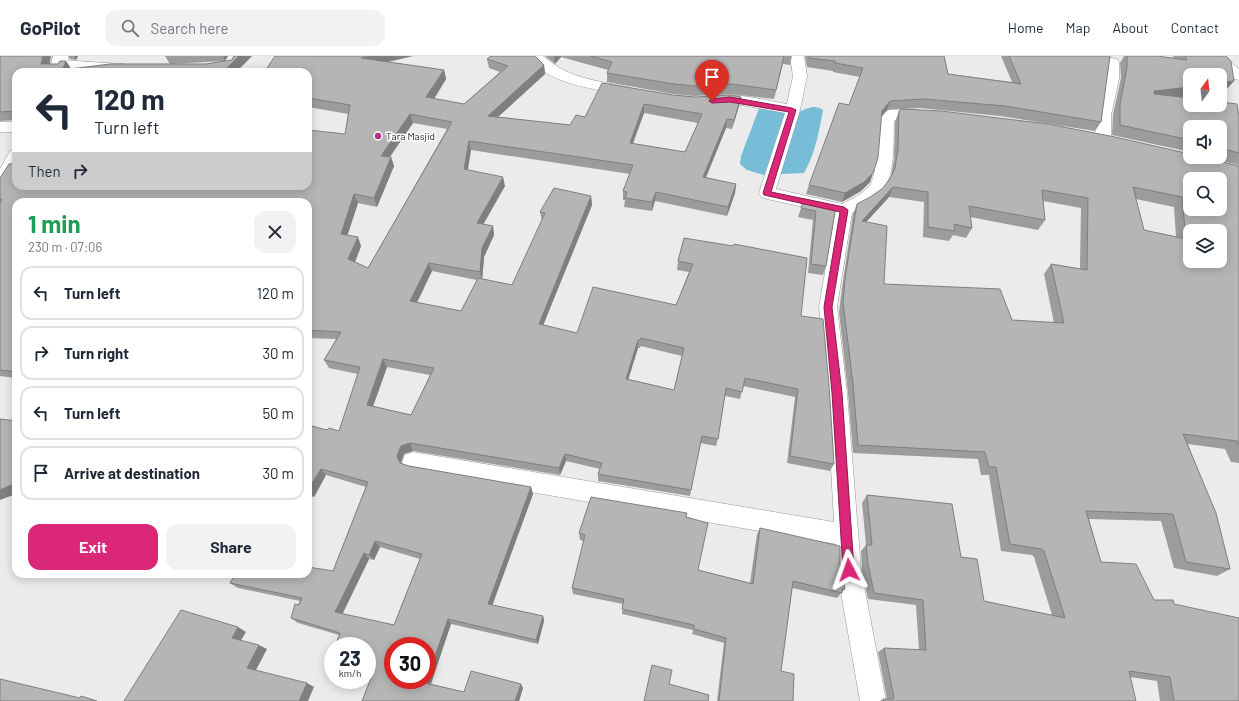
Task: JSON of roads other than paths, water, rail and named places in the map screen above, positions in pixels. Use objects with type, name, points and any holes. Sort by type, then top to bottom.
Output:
[{"type":"street","points":[[535,56],[551,70],[571,79],[636,93]]},
{"type":"street","points":[[797,56],[800,76],[792,110],[767,193],[844,210],[865,198],[880,185],[887,120],[893,114],[937,116]]},
{"type":"street","points":[[1215,56],[1239,76]]},
{"type":"street","points":[[1112,62],[1112,79],[1104,115],[1096,137],[1119,142]]},
{"type":"street","points":[[59,64],[120,68]]},
{"type":"street","points":[[700,101],[730,100],[792,110]]},
{"type":"street","points":[[0,127],[12,127]]},
{"type":"street","points":[[0,185],[12,162]]},
{"type":"street","points":[[844,210],[828,307],[837,393],[849,570],[873,701]]},
{"type":"street","points":[[413,462],[846,535]]},
{"type":"water","points":[[761,103],[788,113],[796,113],[811,107],[823,110],[814,151],[804,173],[764,175],[747,170],[740,164],[741,156]]},
{"type":"place","name":"Tara Masjid","points":[[378,136]]}]
